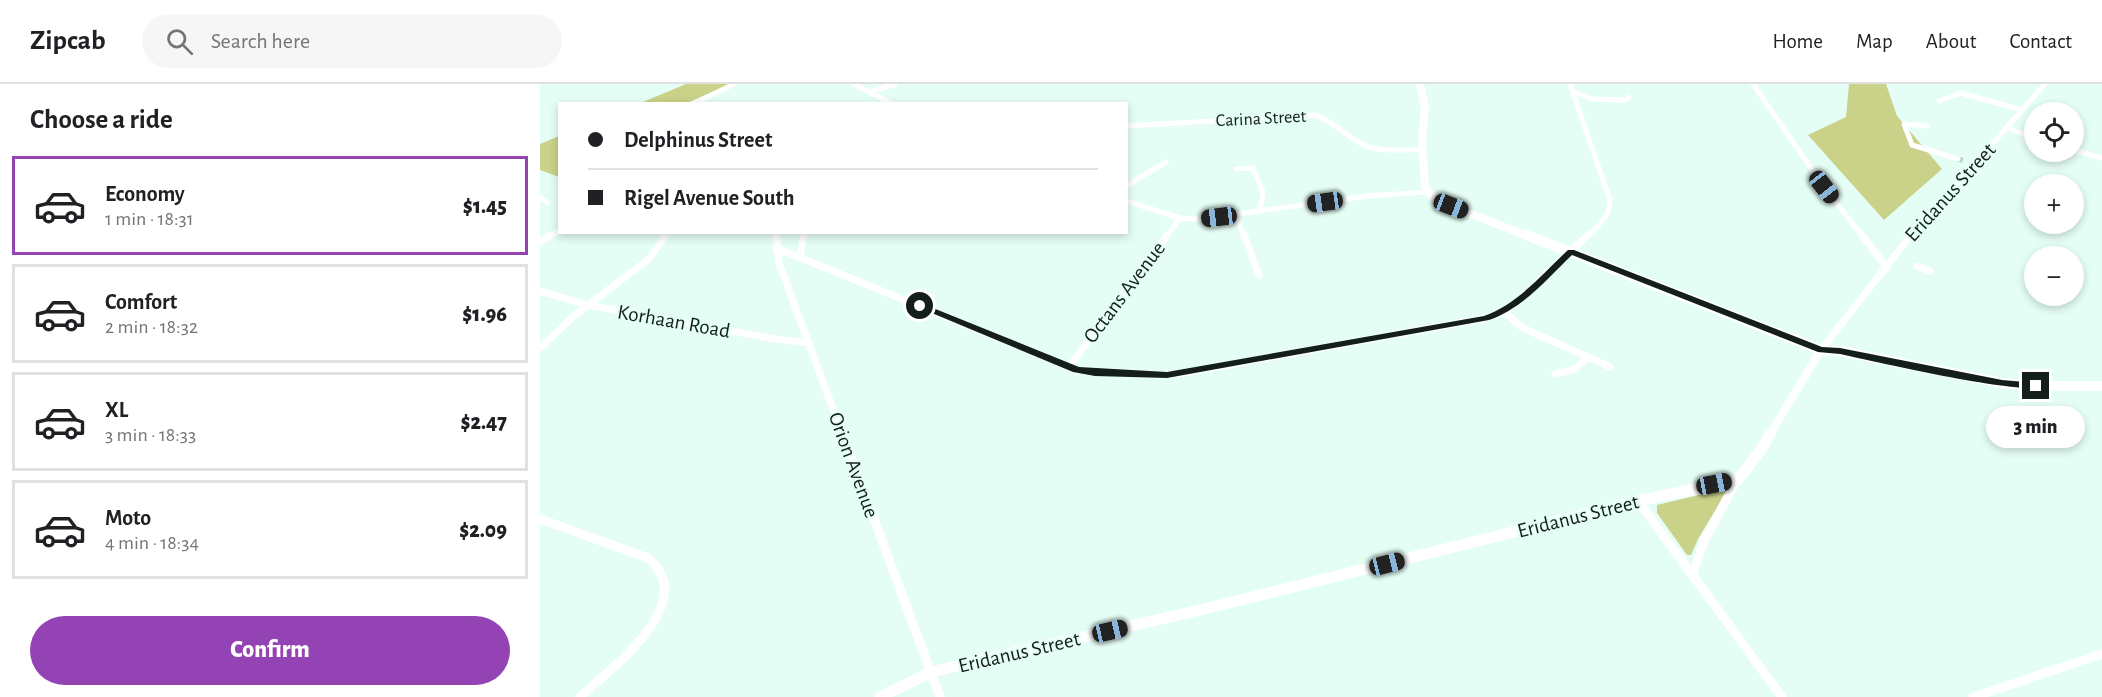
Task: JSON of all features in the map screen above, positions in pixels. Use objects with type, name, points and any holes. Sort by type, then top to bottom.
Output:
[{"type":"main road","points":[[1420,84],[1425,107],[1422,150],[1427,192],[1451,206],[1821,350],[1840,351],[2002,383],[2036,386],[2102,386]]},
{"type":"street","points":[[697,102],[734,84]]},
{"type":"street","points":[[854,84],[889,102]]},
{"type":"street","points":[[872,92],[896,84]]},
{"type":"street","points":[[776,248],[1069,367],[1095,373],[1160,375],[1184,373],[1479,319],[1504,312],[1605,219],[1611,205],[1570,84]]},
{"type":"street","points":[[1753,84],[1824,187],[1887,268]]},
{"type":"street","name":"Eridanus Street","points":[[880,697],[931,672],[1200,610],[1638,501],[1737,480],[1758,454],[1821,350],[1887,268],[1898,250],[2045,84]]},
{"type":"street","points":[[1574,92],[1597,99],[1626,100],[1629,97]]},
{"type":"street","points":[[1939,101],[1961,93],[2022,110]]},
{"type":"street","name":"Carina Street","points":[[1128,126],[1315,115],[1329,120],[1358,142],[1370,147],[1422,150]]},
{"type":"street","points":[[1928,126],[1904,124],[1912,145],[1958,159]]},
{"type":"street","points":[[2008,128],[2024,134]]},
{"type":"street","points":[[2084,153],[2102,159]]},
{"type":"street","points":[[1965,161],[1976,164]]},
{"type":"street","points":[[1128,185],[1166,162]]},
{"type":"street","points":[[1236,169],[1253,168],[1263,192],[1260,211]]},
{"type":"street","points":[[1128,202],[1180,218],[1201,219],[1368,196],[1427,192]]},
{"type":"street","points":[[540,197],[548,202]]},
{"type":"street","points":[[1236,215],[1259,275]]},
{"type":"street","name":"Octans Avenue","points":[[1069,367],[1180,218]]},
{"type":"street","points":[[540,242],[558,231]]},
{"type":"street","points":[[540,348],[570,319],[649,258],[667,234]]},
{"type":"street","name":"Orion Avenue","points":[[776,234],[779,263],[940,697]]},
{"type":"street","points":[[800,256],[805,234]]},
{"type":"street","points":[[1917,266],[1930,271]]},
{"type":"street","name":"Korhaan Road","points":[[540,291],[588,305],[775,339],[809,343]]},
{"type":"street","points":[[1504,312],[1523,328],[1610,367]]},
{"type":"street","points":[[1555,374],[1575,369],[1588,357]]},
{"type":"street","points":[[1693,573],[1705,539],[1737,480]]},
{"type":"street","points":[[1638,501],[1782,697]]},
{"type":"street","points":[[540,519],[648,558],[658,566],[663,576],[665,598],[655,621],[580,697]]},
{"type":"street","points":[[1973,697],[2102,654]]},
{"type":"green space","points":[[686,84],[730,84],[689,102],[643,102]]},
{"type":"green space","points":[[1849,84],[1886,84],[1897,116],[1942,169],[1884,220],[1808,135],[1846,117]]},
{"type":"green space","points":[[558,136],[558,177],[540,170],[540,144]]},
{"type":"green space","points":[[1724,489],[1727,491],[1691,555],[1687,555],[1657,513],[1657,505]]},
{"type":"tunnel","points":[[1958,159],[1965,161]]},
{"type":"route","points":[[920,306],[1077,370],[1095,373],[1167,375],[1486,318],[1504,312],[1516,303],[1571,252],[1821,350],[1840,351],[2002,383],[2036,386]]}]
